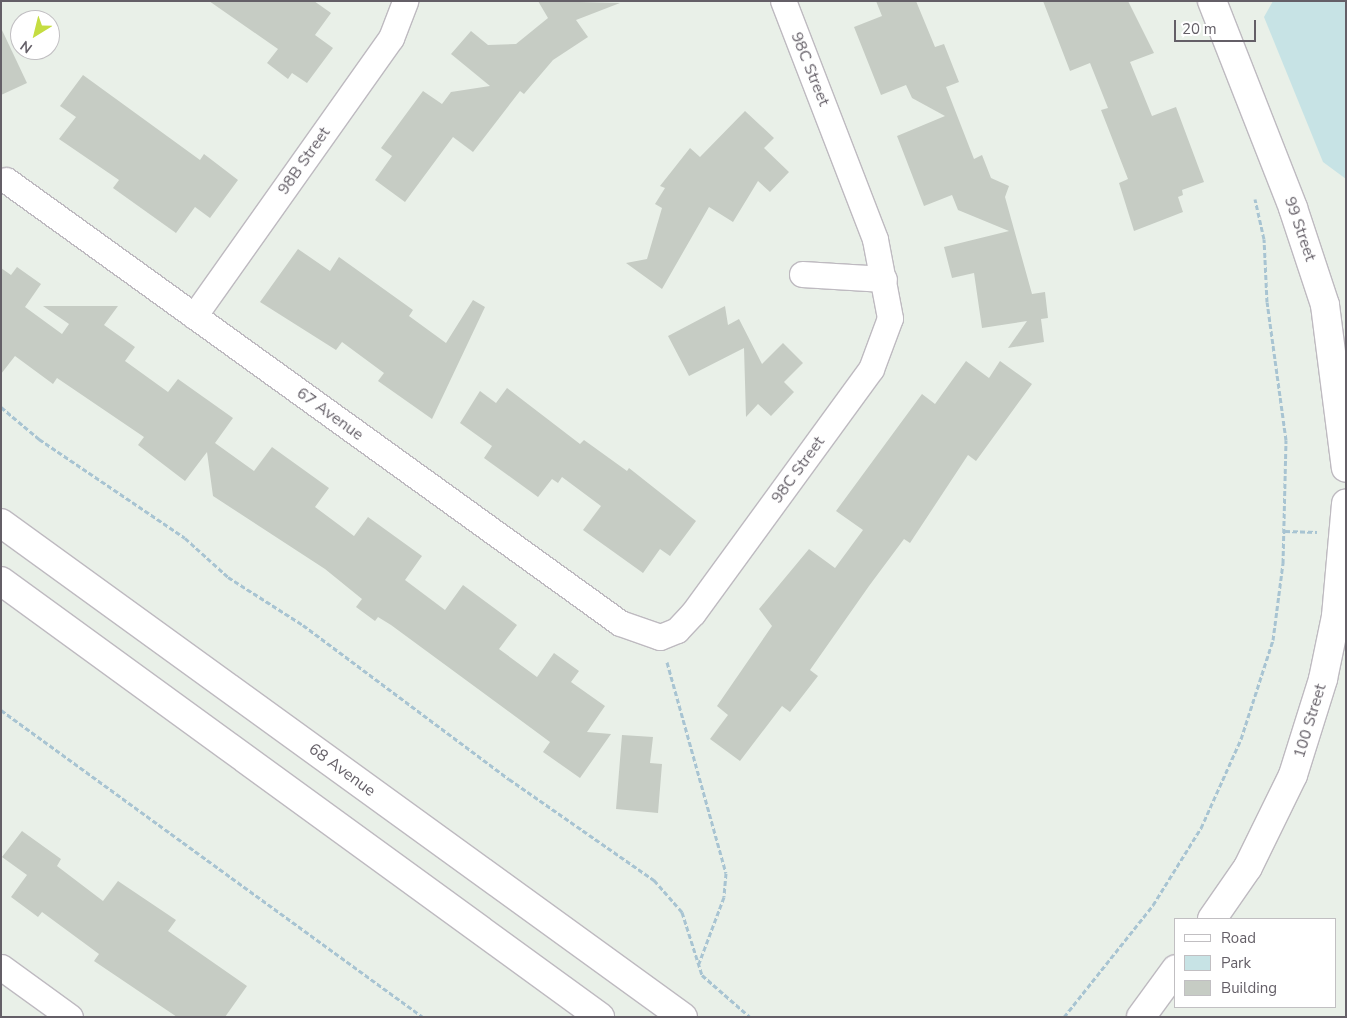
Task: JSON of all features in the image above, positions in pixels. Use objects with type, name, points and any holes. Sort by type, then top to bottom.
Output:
[{"type":"main road","name":"99 Street","points":[[1212,1],[1293,208],[1325,305],[1346,468]]},
{"type":"main road","name":"100 Street","points":[[1213,918],[1253,858],[1293,775],[1323,679],[1336,616],[1346,503]]},
{"type":"main road","name":"68 Avenue","points":[[1,523],[683,1017]]},
{"type":"main road","points":[[1,582],[600,1017]]},
{"type":"main road","points":[[1141,1017],[1174,972]]},
{"type":"street","name":"98B Street","points":[[194,316],[391,38],[405,1]]},
{"type":"street","name":"98C Street","points":[[660,637],[677,630],[693,613],[871,369],[890,318],[884,279],[858,191],[783,1]]},
{"type":"street","name":"67 Avenue","points":[[6,180],[620,623],[660,637]]},
{"type":"street","points":[[802,274],[884,279]]},
{"type":"street","points":[[1,967],[70,1017]]},
{"type":"path","points":[[1064,1017],[1153,905],[1219,793],[1259,690],[1273,640],[1285,531],[1285,409],[1270,323],[1262,221],[1254,199]]},
{"type":"path","points":[[1,407],[39,439],[185,538],[228,577],[303,625],[509,779],[654,880],[682,912],[698,964],[712,988],[750,1017]]},
{"type":"path","points":[[1285,531],[1319,532]]},
{"type":"path","points":[[660,637],[726,872],[724,896],[698,964]]},
{"type":"path","points":[[1,710],[423,1017]]},
{"type":"green space","points":[[1273,1],[1346,1],[1346,179],[1323,162],[1264,17]]},
{"type":"building","points":[[209,1],[314,1],[331,13],[315,35],[333,48],[307,83],[292,73],[288,79],[267,63],[278,49]]},
{"type":"building","points":[[538,1],[620,3],[576,20],[588,37],[553,60],[524,94],[520,91],[473,152],[453,137],[405,202],[375,180],[392,156],[381,148],[423,91],[442,104],[451,92],[490,86],[451,54],[471,31],[488,45],[516,44],[548,18]]},
{"type":"building","points":[[876,1],[916,1],[935,47],[944,44],[959,82],[946,87],[974,159],[982,155],[991,178],[1009,186],[1005,197],[1032,294],[1045,292],[1048,318],[1041,319],[1044,342],[1008,348],[1027,321],[982,328],[974,273],[952,278],[944,247],[1009,231],[958,210],[952,195],[924,206],[897,136],[945,116],[912,98],[906,85],[881,95],[854,27],[882,16]]},
{"type":"building","points":[[1043,1],[1128,1],[1154,53],[1130,62],[1152,116],[1176,107],[1204,182],[1182,190],[1183,195],[1178,197],[1183,212],[1134,231],[1119,183],[1128,179],[1101,110],[1108,108],[1090,63],[1070,71]]},
{"type":"building","points":[[1,28],[10,47],[10,60],[16,60],[27,83],[1,95]]},
{"type":"building","points":[[83,75],[200,160],[204,154],[238,180],[210,218],[195,207],[176,233],[113,188],[119,180],[59,139],[76,117],[60,106]]},
{"type":"building","points":[[745,111],[774,138],[764,148],[789,172],[770,192],[758,181],[733,222],[709,207],[662,289],[626,263],[647,259],[662,208],[655,204],[665,188],[660,186],[690,148],[700,157]]},
{"type":"building","points":[[298,249],[330,271],[339,257],[413,310],[409,316],[446,343],[473,300],[485,307],[432,419],[378,381],[384,373],[342,342],[336,350],[260,302]]},
{"type":"building","points":[[17,267],[41,284],[25,307],[62,334],[69,324],[43,306],[118,306],[104,325],[135,347],[125,361],[168,392],[178,379],[233,418],[215,443],[254,471],[272,447],[329,488],[315,507],[354,536],[368,517],[422,556],[405,580],[445,610],[463,585],[517,625],[499,649],[537,677],[554,653],[579,671],[571,682],[605,706],[587,732],[611,734],[580,778],[543,752],[550,742],[391,625],[378,617],[375,621],[356,607],[362,599],[325,569],[213,496],[207,452],[185,481],[138,445],[144,437],[57,378],[53,384],[15,356],[1,374],[1,268],[11,275]]},
{"type":"building","points":[[725,306],[728,325],[739,319],[762,364],[783,343],[803,363],[784,382],[794,392],[771,416],[758,404],[746,417],[744,348],[689,376],[668,336]]},
{"type":"building","points":[[966,361],[989,378],[1000,361],[1032,384],[976,461],[968,455],[910,543],[904,539],[869,586],[810,670],[818,676],[790,712],[782,706],[740,761],[710,739],[728,715],[717,706],[772,626],[759,609],[809,549],[835,568],[863,530],[836,511],[922,394],[935,404]]},
{"type":"building","points":[[507,388],[580,444],[584,440],[627,471],[629,468],[696,521],[670,556],[660,549],[643,573],[583,530],[601,506],[562,477],[558,483],[552,479],[538,497],[484,458],[492,446],[460,423],[480,391],[496,403]]},
{"type":"building","points":[[622,735],[653,737],[650,763],[662,764],[658,813],[616,809]]},
{"type":"building","points":[[22,831],[61,859],[57,866],[103,901],[118,881],[176,920],[168,931],[247,986],[225,1017],[177,1017],[94,961],[99,954],[42,912],[38,917],[11,897],[27,875],[2,857]]}]
